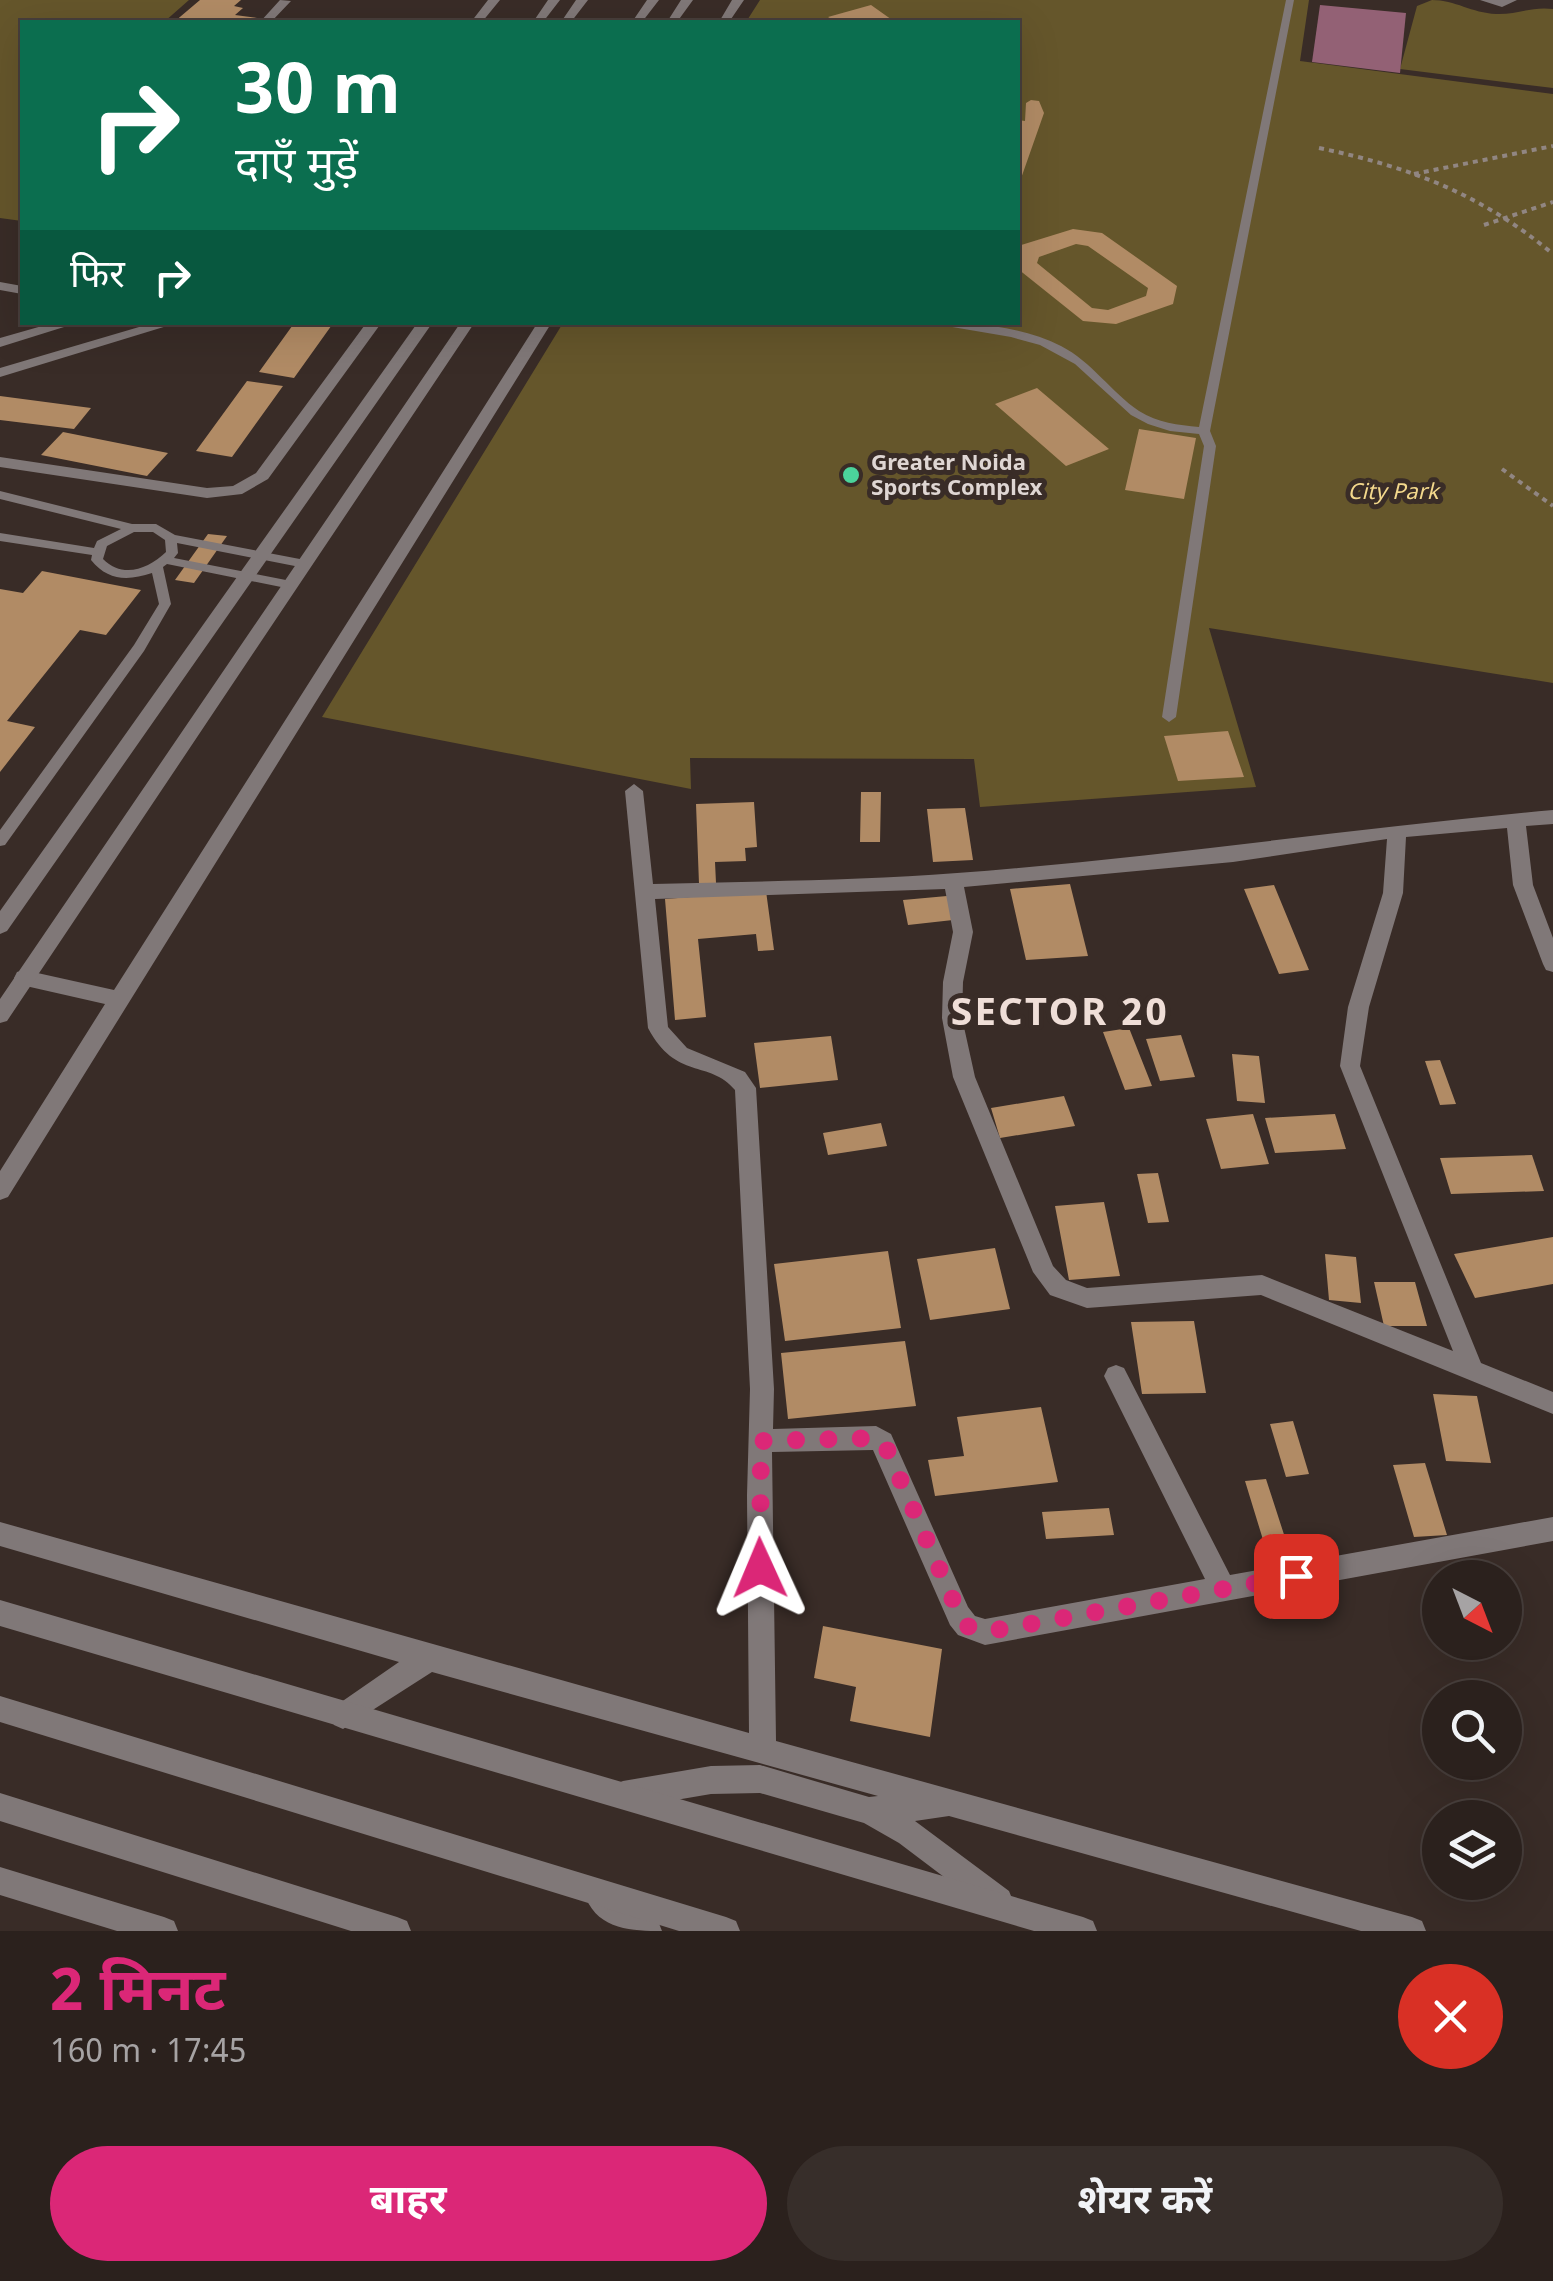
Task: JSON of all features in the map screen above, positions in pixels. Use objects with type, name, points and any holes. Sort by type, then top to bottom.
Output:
[{"type":"street","points":[[478,20],[494,0]]},
{"type":"street","points":[[267,20],[286,1]]},
{"type":"street","points":[[0,304],[12,288]]},
{"type":"street","points":[[0,344],[63,325]]},
{"type":"street","points":[[0,373],[163,325]]},
{"type":"street","points":[[0,462],[207,493],[236,491],[262,476],[372,325]]},
{"type":"street","points":[[0,926],[424,325]]},
{"type":"street","points":[[0,1015],[466,325]]},
{"type":"street","points":[[0,1190],[544,325]]},
{"type":"street","points":[[634,791],[658,1028],[666,1044],[682,1058],[733,1074],[745,1088],[761,1441],[763,1750]]},
{"type":"street","points":[[643,892],[953,881],[1249,853],[1396,833],[1553,818]]},
{"type":"street","points":[[1516,822],[1522,885],[1553,964]]},
{"type":"street","points":[[1396,833],[1394,897],[1350,1036],[1350,1066],[1473,1372]]},
{"type":"street","points":[[953,881],[963,932],[952,982],[952,1018],[964,1077],[1044,1272],[1058,1288],[1087,1298],[1262,1286],[1553,1404]]},
{"type":"street","points":[[24,978],[117,999]]},
{"type":"street","points":[[1116,1376],[1223,1589]]},
{"type":"street","points":[[761,1441],[876,1438],[882,1442],[960,1616],[975,1630],[985,1632],[1553,1529]]},
{"type":"street","points":[[0,1534],[429,1658],[1412,1931]]},
{"type":"street","points":[[0,1613],[1083,1931]]},
{"type":"street","points":[[343,1716],[429,1658]]},
{"type":"street","points":[[0,1709],[726,1931]]},
{"type":"street","points":[[616,1796],[711,1780],[760,1779],[869,1811],[908,1833],[1010,1910]]},
{"type":"street","points":[[869,1811],[954,1804]]},
{"type":"street","points":[[0,1807],[397,1931]]},
{"type":"street","points":[[0,1881],[164,1931]]},
{"type":"street","points":[[587,1888],[648,1931]]},
{"type":"lane","points":[[1168,717],[1210,446],[1204,431],[1290,0]]},
{"type":"lane","points":[[1484,0],[1502,4],[1513,0]]},
{"type":"lane","points":[[944,325],[1053,346],[1073,357],[1120,404],[1146,421],[1175,430],[1204,431]]},
{"type":"lane","points":[[0,496],[132,528],[156,528],[171,538],[305,564]]},
{"type":"lane","points":[[97,552],[109,537],[132,528]]},
{"type":"lane","points":[[0,538],[97,552]]},
{"type":"lane","points":[[161,564],[172,553],[171,538]]},
{"type":"lane","points":[[97,552],[101,567],[120,574],[161,564],[290,585]]},
{"type":"lane","points":[[0,841],[165,604],[161,564]]},
{"type":"path","points":[[1411,174],[1553,146]]},
{"type":"path","points":[[1318,148],[1411,174],[1507,217],[1553,254]]},
{"type":"path","points":[[1484,225],[1553,202]]},
{"type":"path","points":[[1502,469],[1553,506]]},
{"type":"green space","points":[[0,0],[189,0],[166,20],[20,20],[20,221],[0,218]]},
{"type":"green space","name":"Greater Noida Sports Complex","points":[[760,0],[1309,0],[1300,61],[1553,94],[1553,683],[1209,628],[1256,787],[980,807],[974,759],[690,758],[691,789],[322,717],[562,325],[1020,325],[1020,20],[747,20]]},
{"type":"green space","points":[[1432,0],[1496,14],[1553,9],[1553,88],[1400,69],[1417,6]]},
{"type":"shaded area","points":[[1320,5],[1406,13],[1400,73],[1312,62]]},
{"type":"building","points":[[200,0],[241,0],[234,6],[243,8],[235,15],[257,18],[254,20],[176,20]]},
{"type":"building","points":[[871,5],[892,20],[833,20],[828,17]]},
{"type":"building","points":[[1039,101],[1044,113],[1020,181],[1020,120],[1025,121],[1026,103]]},
{"type":"building","points":[[1073,229],[1102,233],[1177,286],[1173,304],[1116,324],[1083,321],[1020,271],[1020,245]],"holes":[[[1076,244],[1088,246],[1148,288],[1146,296],[1108,310],[1092,308],[1037,263],[1039,257]]]},
{"type":"building","points":[[293,325],[332,325],[294,378],[259,372]]},
{"type":"building","points":[[247,381],[283,386],[232,457],[196,451]]},
{"type":"building","points":[[1037,388],[1109,449],[1066,466],[995,404]]},
{"type":"building","points":[[0,396],[91,408],[74,429],[0,420]]},
{"type":"building","points":[[1139,429],[1196,438],[1184,499],[1125,490]]},
{"type":"building","points":[[63,432],[168,453],[147,476],[41,455]]},
{"type":"building","points":[[208,534],[227,536],[194,583],[175,580]]},
{"type":"building","points":[[42,571],[141,590],[106,635],[80,630],[7,721],[35,727],[0,772],[0,589],[23,593]]},
{"type":"building","points":[[1228,731],[1244,777],[1178,781],[1164,736]]},
{"type":"building","points":[[861,792],[881,792],[880,842],[860,842]]},
{"type":"building","points":[[754,802],[757,847],[745,848],[746,861],[715,862],[716,883],[699,884],[696,804]]},
{"type":"building","points":[[965,808],[973,860],[933,862],[927,809]]},
{"type":"building","points":[[1070,884],[1088,956],[1026,960],[1010,889]]},
{"type":"building","points":[[1274,885],[1309,970],[1279,974],[1244,889]]},
{"type":"building","points":[[766,891],[774,950],[758,951],[756,934],[698,939],[706,1017],[675,1020],[665,899]]},
{"type":"building","points":[[947,896],[953,920],[908,925],[903,900]]},
{"type":"building","points":[[1129,1028],[1152,1086],[1125,1090],[1103,1032]]},
{"type":"building","points":[[1181,1035],[1195,1077],[1160,1081],[1146,1039]]},
{"type":"building","points":[[831,1036],[838,1080],[760,1088],[754,1043]]},
{"type":"building","points":[[1232,1054],[1259,1056],[1265,1103],[1237,1101]]},
{"type":"building","points":[[1440,1060],[1456,1104],[1440,1105],[1425,1061]]},
{"type":"building","points":[[1064,1096],[1075,1126],[1000,1138],[991,1108]]},
{"type":"building","points":[[1253,1114],[1269,1164],[1221,1169],[1206,1119]]},
{"type":"building","points":[[1335,1114],[1346,1149],[1275,1153],[1265,1118]]},
{"type":"building","points":[[881,1123],[887,1146],[828,1155],[823,1133]]},
{"type":"building","points":[[1532,1155],[1544,1191],[1451,1194],[1440,1158]]},
{"type":"building","points":[[1158,1173],[1169,1222],[1148,1223],[1137,1174]]},
{"type":"building","points":[[1104,1202],[1120,1276],[1069,1280],[1055,1206]]},
{"type":"building","points":[[1553,1237],[1553,1284],[1475,1298],[1454,1254]]},
{"type":"building","points":[[995,1248],[1010,1309],[930,1320],[917,1259]]},
{"type":"building","points":[[888,1251],[901,1328],[785,1341],[774,1264]]},
{"type":"building","points":[[1325,1254],[1356,1257],[1361,1303],[1329,1300]]},
{"type":"building","points":[[1374,1282],[1415,1282],[1427,1326],[1384,1326]]},
{"type":"building","points":[[1194,1321],[1206,1393],[1142,1394],[1131,1322]]},
{"type":"building","points":[[905,1341],[916,1406],[788,1419],[781,1353]]},
{"type":"building","points":[[1433,1394],[1477,1396],[1491,1463],[1446,1461]]},
{"type":"building","points":[[1041,1407],[1058,1482],[935,1496],[928,1460],[964,1456],[957,1417]]},
{"type":"building","points":[[1293,1421],[1309,1474],[1286,1477],[1270,1424]]},
{"type":"building","points":[[1425,1463],[1447,1535],[1414,1537],[1393,1465]]},
{"type":"building","points":[[1266,1479],[1290,1553],[1268,1556],[1245,1481]]},
{"type":"building","points":[[1109,1508],[1114,1535],[1046,1539],[1042,1512]]},
{"type":"building","points":[[823,1626],[942,1649],[930,1737],[850,1721],[856,1687],[814,1678]]},
{"type":"place","name":"Greater Noida Sports Complex","points":[[851,475]]},
{"type":"district","name":"SECTOR 20","points":[[1060,1012]]},
{"type":"route","points":[[760,1568],[761,1441],[876,1438],[886,1447],[960,1616],[975,1630],[985,1632],[1296,1576]]},
{"type":"park label","name":"City Park","points":[[1393,491]]}]
